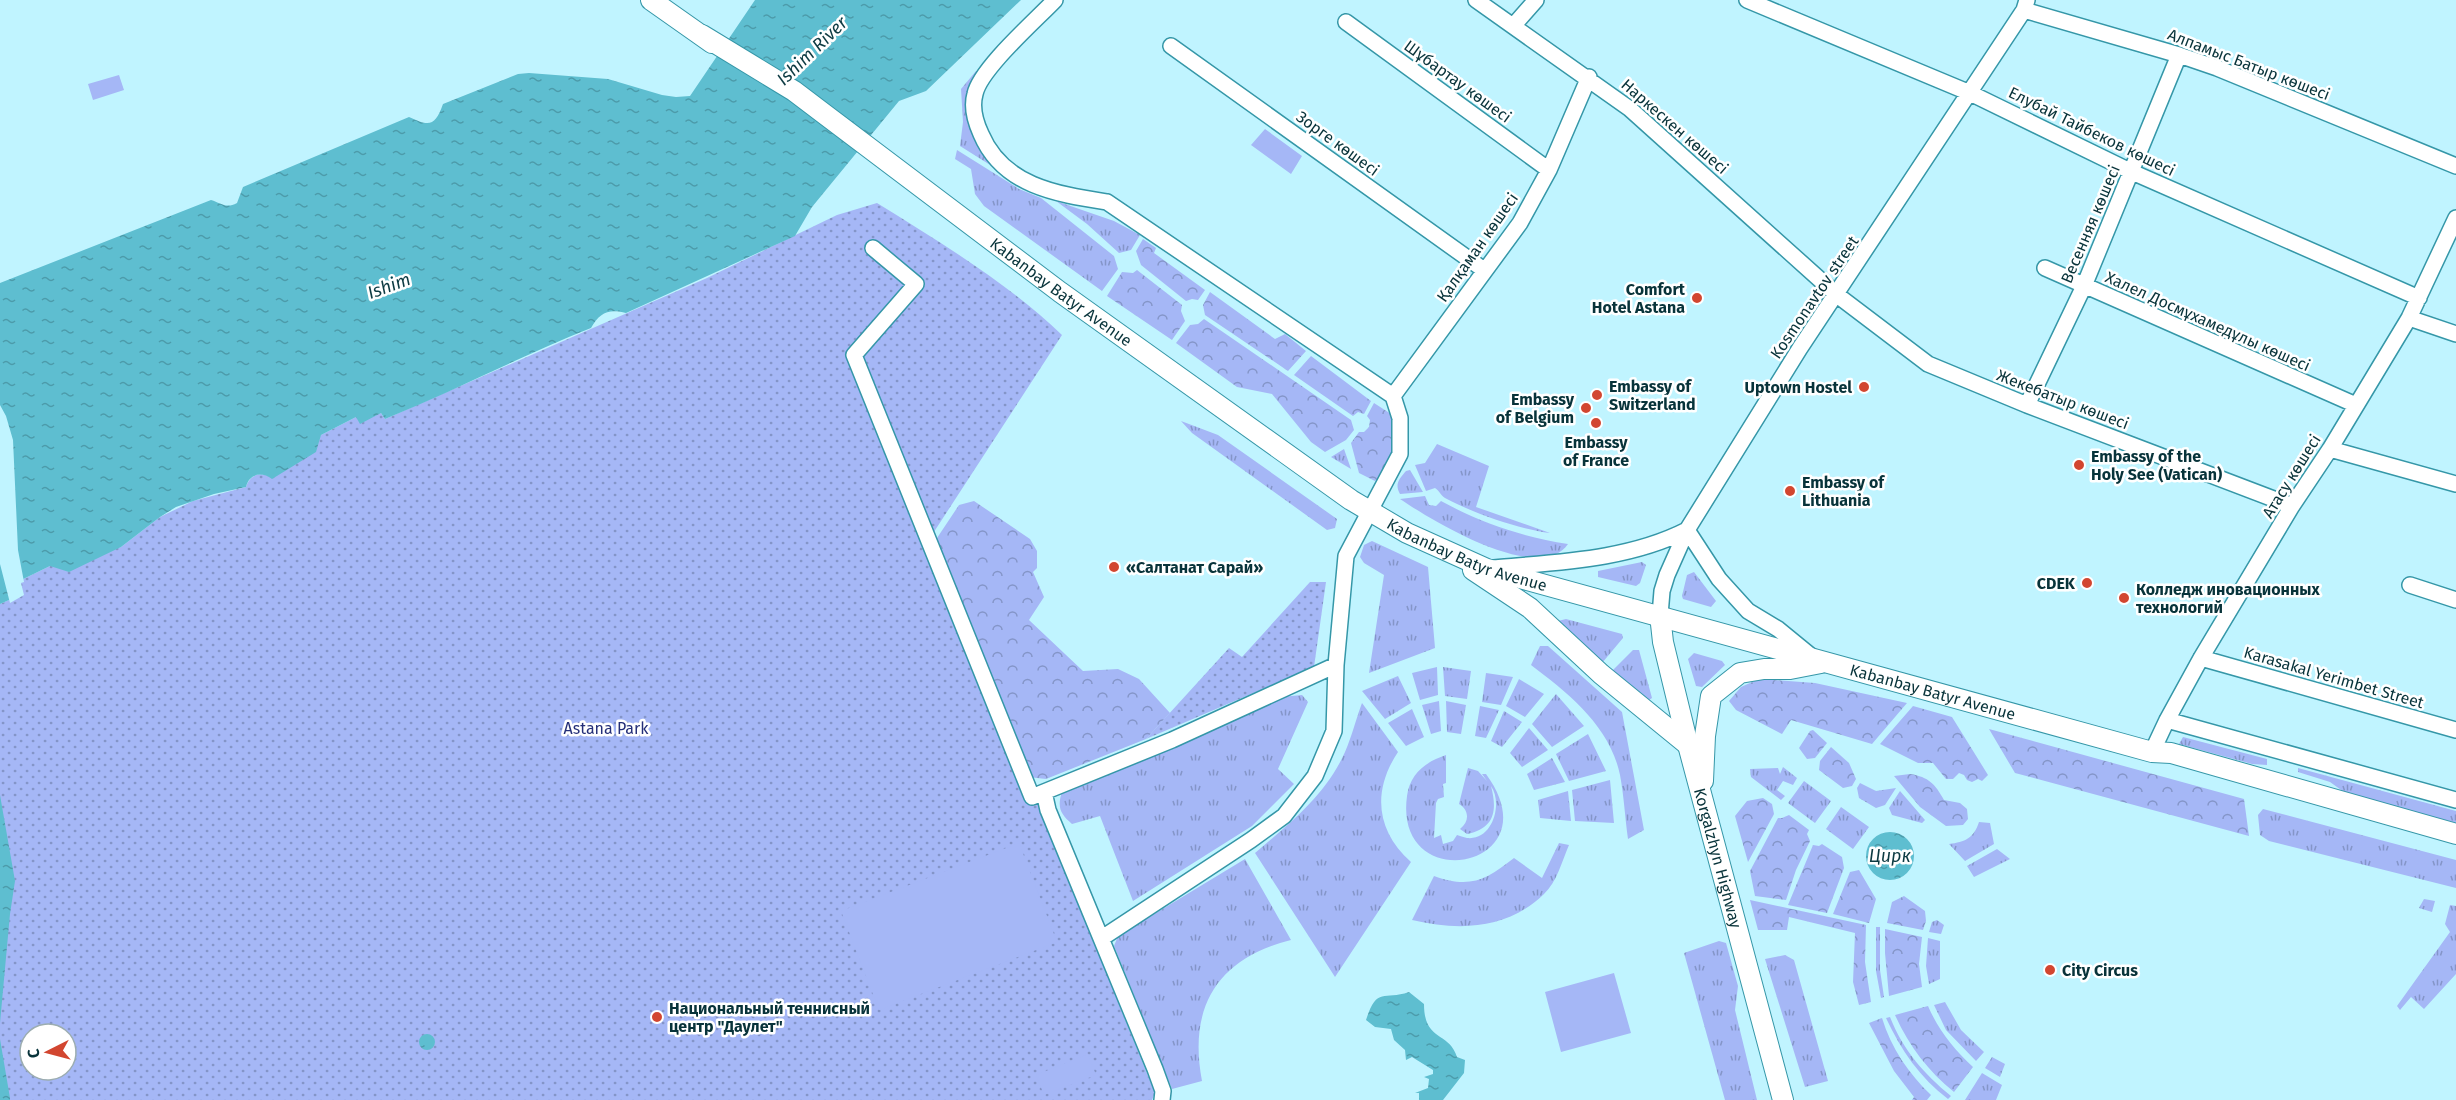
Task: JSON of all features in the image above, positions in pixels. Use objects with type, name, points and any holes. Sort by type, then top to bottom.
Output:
[{"type":"main road","name":"Kabanbay Batyr Avenue","points":[[651,0],[774,88],[880,158],[1060,292],[1351,500],[1407,533],[1487,569],[2152,752],[2171,753],[2456,834]]},
{"type":"main road","points":[[1438,547],[1530,608],[1601,674],[1688,745]]},
{"type":"main road","name":"Korgalzhyn Highway","points":[[1660,615],[1663,642],[1688,745],[1783,1100]]},
{"type":"main road","points":[[1703,802],[1705,736],[1711,696],[1740,673],[1764,669],[1790,669],[1820,660]]},
{"type":"main road","name":"Kabanbay Batyr Avenue","points":[[2152,752],[2166,763],[2456,847]]},
{"type":"street","points":[[1054,0],[986,74],[975,93],[974,117],[988,150],[1006,170],[1034,184],[1061,194],[1107,202],[1393,396],[1400,418],[1400,454],[1346,556],[1336,665],[1334,731],[1315,776],[1284,816],[1102,938]]},
{"type":"street","name":"Наркескен көшесі","points":[[1476,0],[1589,77],[1637,115],[1837,295]]},
{"type":"street","points":[[1514,25],[1536,0]]},
{"type":"street","name":"Елубай Тайбеков көшесі","points":[[1747,0],[1970,93],[2132,172],[2419,298]]},
{"type":"street","name":"Kosmonavtov street","points":[[1660,615],[1662,591],[1667,575],[1687,530],[1800,348],[1970,93],[2025,5]]},
{"type":"street","name":"Алпамыс Батыр көшесі","points":[[2025,5],[2228,72],[2456,166]]},
{"type":"street","name":"Шұбартау көшесі","points":[[1346,22],[1549,170]]},
{"type":"street","name":"Зорге көшесі","points":[[1171,46],[1484,270]]},
{"type":"street","name":"Весенняя көшесі","points":[[2027,405],[2084,286],[2179,55]]},
{"type":"street","name":"Қалқаман көшесі","points":[[1393,396],[1520,223],[1549,170],[1589,77]]},
{"type":"street","name":"Атасу көшесі","points":[[2152,752],[2201,658],[2409,318],[2456,218]]},
{"type":"street","points":[[873,249],[916,284],[854,355],[1032,798],[1172,740],[1336,665]]},
{"type":"street","name":"Халел Досмұхамедұлы көшесі","points":[[2045,268],[2356,405]]},
{"type":"street","name":"Жекебатыр көшесі","points":[[1837,295],[1928,364],[2027,405],[2292,506]]},
{"type":"street","points":[[2409,318],[2456,334]]},
{"type":"street","points":[[2330,449],[2456,484]]},
{"type":"street","points":[[1487,569],[1586,559],[1659,542],[1687,530],[1719,579],[1748,611],[1778,629],[1820,660]]},
{"type":"street","points":[[2410,585],[2456,600]]},
{"type":"street","name":"Karasakal Yerimbet Street","points":[[2201,658],[2456,730]]},
{"type":"street","points":[[2167,720],[2456,800]]},
{"type":"street","points":[[1044,792],[1048,810],[1155,1069],[1163,1091],[1162,1100]]},
{"type":"green space","points":[[976,71],[980,71],[974,137],[977,145],[995,168],[960,146],[963,122],[961,89]]},
{"type":"green space","points":[[119,75],[124,90],[93,100],[88,84]]},
{"type":"green space","points":[[1265,129],[1302,156],[1291,174],[1251,145]]},
{"type":"green space","points":[[957,150],[1019,189],[1041,198],[1114,256],[1118,269],[1102,291],[984,206],[975,194],[971,169],[955,159]]},
{"type":"green space","points":[[1056,201],[1114,221],[1140,235],[1131,250],[1119,253],[1087,224]]},
{"type":"green space","name":"Astana Park","points":[[877,203],[997,281],[1062,335],[930,538],[1155,1093],[1152,1100],[0,1100],[0,604],[9,600],[17,582],[50,566],[121,547],[160,517],[193,501],[246,487],[250,479],[256,475],[272,478],[321,435],[356,417],[381,413],[385,419],[707,278],[837,215]]},
{"type":"green space","points":[[1143,239],[1156,248],[1154,253],[1205,290],[1198,300],[1186,301],[1141,265],[1136,251]]},
{"type":"green space","points":[[1137,270],[1182,305],[1181,311],[1185,321],[1172,340],[1107,296],[1122,272],[1133,273]]},
{"type":"green space","points":[[1210,292],[1275,339],[1285,334],[1306,351],[1288,371],[1205,315],[1203,305]]},
{"type":"green space","points":[[1204,319],[1351,420],[1354,430],[1346,440],[1325,452],[1311,442],[1272,394],[1237,387],[1176,343],[1190,325],[1198,324]]},
{"type":"green space","points":[[1311,356],[1371,401],[1364,414],[1358,412],[1353,416],[1294,375]]},
{"type":"green space","points":[[1374,403],[1391,414],[1392,432],[1390,459],[1387,467],[1375,481],[1359,473],[1351,443],[1359,432],[1364,432],[1369,427],[1370,420],[1367,416]]},
{"type":"green space","points":[[1181,421],[1218,435],[1337,519],[1335,528],[1327,530],[1192,433]]},
{"type":"green space","points":[[1437,444],[1489,466],[1476,507],[1550,533],[1524,528],[1482,515],[1445,498],[1435,488],[1426,491],[1415,465],[1425,463]]},
{"type":"green space","points":[[1344,449],[1351,469],[1331,457]]},
{"type":"green space","points":[[1410,470],[1423,492],[1400,494],[1398,481],[1406,471]]},
{"type":"green space","points":[[1425,496],[1429,505],[1436,506],[1441,501],[1503,528],[1568,544],[1554,555],[1534,558],[1510,554],[1459,534],[1400,499]]},
{"type":"green space","points":[[974,501],[1030,539],[1037,551],[1037,568],[1033,572],[1044,597],[1029,620],[1083,671],[1118,669],[1139,679],[1170,713],[1146,739],[1046,779],[1028,777],[933,544],[959,505]]},
{"type":"green space","points":[[1372,541],[1428,567],[1435,648],[1369,673],[1384,575],[1364,563],[1360,557],[1364,545]]},
{"type":"green space","points":[[1642,562],[1646,565],[1640,583],[1636,586],[1598,577],[1598,571]]},
{"type":"green space","points":[[1694,572],[1716,601],[1711,607],[1683,599],[1687,575]]},
{"type":"green space","points":[[1310,582],[1326,582],[1314,667],[1146,739],[1229,648],[1242,657]]},
{"type":"green space","points":[[1566,619],[1622,634],[1623,638],[1602,663],[1558,621]]},
{"type":"green space","points":[[1540,646],[1548,646],[1622,712],[1644,830],[1628,839],[1620,775],[1615,757],[1607,741],[1586,712],[1531,665]]},
{"type":"green space","points":[[1633,650],[1639,650],[1652,698],[1646,702],[1612,671]]},
{"type":"green space","points":[[1694,653],[1722,661],[1725,665],[1702,687],[1696,686],[1688,659]]},
{"type":"green space","points":[[1437,667],[1438,695],[1420,700],[1412,673]]},
{"type":"green space","points":[[1443,667],[1471,671],[1467,699],[1445,696]]},
{"type":"green space","points":[[1486,673],[1513,677],[1501,705],[1482,702]]},
{"type":"green space","points":[[1398,676],[1411,703],[1385,719],[1362,691]]},
{"type":"green space","points":[[1519,679],[1544,694],[1525,717],[1506,706]]},
{"type":"green space","points":[[1759,679],[1815,683],[1907,703],[1872,744],[1791,720],[1782,734],[1736,710],[1729,701],[1741,687]]},
{"type":"green space","points":[[1556,694],[1584,726],[1552,747],[1532,724]]},
{"type":"green space","points":[[1302,695],[1308,702],[1278,769],[1294,784],[1252,826],[1133,901],[1100,816],[1072,824],[1062,813],[1060,802],[1062,792],[1281,697]]},
{"type":"green space","points":[[1439,701],[1441,731],[1431,734],[1422,705]]},
{"type":"green space","points":[[1446,701],[1466,705],[1461,734],[1447,732]]},
{"type":"green space","points":[[1362,703],[1398,752],[1384,781],[1381,796],[1382,810],[1391,837],[1399,850],[1411,862],[1335,977],[1255,853],[1306,807],[1328,782],[1345,752]]},
{"type":"green space","points":[[1480,706],[1499,710],[1486,738],[1475,736]]},
{"type":"green space","points":[[1913,706],[1952,717],[1988,775],[1982,781],[1978,779],[1972,782],[1959,773],[1953,779],[1946,779],[1933,763],[1918,763],[1880,744]]},
{"type":"green space","points":[[1412,709],[1424,737],[1406,746],[1388,723]]},
{"type":"green space","points":[[1504,711],[1522,722],[1502,747],[1491,741]]},
{"type":"green space","points":[[1529,728],[1548,750],[1522,767],[1510,753]]},
{"type":"green space","points":[[1989,729],[2244,799],[2249,836],[2015,773]]},
{"type":"green space","points":[[1813,730],[1827,743],[1815,758],[1807,759],[1799,748]]},
{"type":"green space","points":[[1588,734],[1606,771],[1569,781],[1556,754]]},
{"type":"green space","points":[[2183,737],[2267,759],[2267,765],[2252,764],[2179,744]]},
{"type":"green space","points":[[1831,747],[1849,763],[1856,779],[1852,786],[1843,788],[1819,770],[1820,761]]},
{"type":"green space","points":[[1446,755],[1444,797],[1438,799],[1436,803],[1434,838],[1441,835],[1443,844],[1453,841],[1457,835],[1467,838],[1476,837],[1483,834],[1493,819],[1496,802],[1491,786],[1494,810],[1489,822],[1477,831],[1467,834],[1460,829],[1467,819],[1465,809],[1459,804],[1468,768],[1478,771],[1487,781],[1482,774],[1486,774],[1502,806],[1501,832],[1488,849],[1467,859],[1444,859],[1423,849],[1409,828],[1407,796],[1411,781],[1425,765]]},
{"type":"green space","points":[[1552,758],[1565,782],[1534,790],[1527,774]]},
{"type":"green space","points":[[1783,767],[1797,778],[1793,785],[1783,781],[1777,790],[1785,796],[1781,800],[1751,777],[1750,769],[1778,768],[1780,774]]},
{"type":"green space","points":[[2298,768],[2456,811],[2456,823],[2344,792],[2330,782],[2298,772]]},
{"type":"green space","points":[[1910,774],[1931,782],[1944,800],[1960,803],[1967,809],[1968,819],[1963,825],[1946,826],[1920,807],[1894,776]]},
{"type":"green space","points":[[1610,780],[1614,823],[1575,821],[1572,790]]},
{"type":"green space","points":[[1804,781],[1831,801],[1815,823],[1788,803]]},
{"type":"green space","points":[[1860,783],[1876,791],[1896,788],[1885,805],[1876,808],[1859,798],[1857,788]]},
{"type":"green space","points":[[1568,791],[1571,821],[1540,818],[1538,800]]},
{"type":"green space","points":[[1900,791],[1925,820],[1922,823],[1892,815],[1889,808]]},
{"type":"green space","points":[[1763,798],[1772,804],[1774,814],[1748,862],[1735,816],[1747,801]]},
{"type":"green space","points":[[1841,807],[1869,827],[1853,849],[1826,829]]},
{"type":"green space","points":[[2263,809],[2456,860],[2456,888],[2269,841],[2260,835],[2258,815]]},
{"type":"green space","points":[[1789,815],[1809,830],[1807,834],[1810,841],[1796,870],[1786,900],[1755,896],[1750,871],[1778,818]]},
{"type":"green space","points":[[1979,822],[1990,823],[1994,844],[1965,861],[1949,844],[1968,838]]},
{"type":"green space","points":[[1019,843],[1057,942],[879,1010],[841,911]]},
{"type":"green space","points":[[1559,843],[1569,845],[1549,889],[1530,906],[1514,915],[1482,925],[1465,926],[1447,926],[1412,920],[1434,876],[1458,882],[1477,880],[1495,872],[1514,858],[1542,878]]},
{"type":"green space","points":[[1822,844],[1842,857],[1844,868],[1827,913],[1788,905],[1813,845]]},
{"type":"green space","points":[[1997,849],[2010,859],[1974,877],[1967,866]]},
{"type":"green space","points":[[1245,859],[1291,940],[1265,948],[1244,960],[1227,973],[1213,990],[1204,1009],[1200,1030],[1199,1054],[1202,1081],[1172,1089],[1114,946],[1118,936]]},
{"type":"green space","points":[[1859,870],[1876,899],[1869,923],[1833,914],[1850,872]]},
{"type":"green space","points":[[1904,896],[1925,911],[1926,921],[1923,930],[1887,923],[1892,902]]},
{"type":"green space","points":[[2424,899],[2435,901],[2432,912],[2419,908]]},
{"type":"green space","points":[[1750,900],[1866,925],[1865,962],[1871,1002],[1859,1005],[1853,982],[1855,933],[1789,917],[1787,930],[1758,930]]},
{"type":"green space","points":[[2450,905],[2456,906],[2456,974],[2424,1009],[2411,997],[2400,1010],[2397,1006],[2450,932],[2445,924]]},
{"type":"green space","points":[[1937,920],[1944,925],[1941,934],[1929,932],[1932,922]]},
{"type":"green space","points":[[1876,927],[1880,927],[1880,970],[1884,997],[1881,998],[1876,971]]},
{"type":"green space","points":[[1885,929],[1922,937],[1919,964],[1922,987],[1889,996]]},
{"type":"green space","points":[[1928,938],[1940,941],[1940,979],[1929,984],[1926,966]]},
{"type":"green space","points":[[1719,941],[1726,943],[1738,986],[1735,1010],[1757,1100],[1725,1100],[1684,953]]},
{"type":"green space","points":[[1785,955],[1794,960],[1828,1081],[1805,1087],[1765,959]]},
{"type":"green space","points":[[1614,973],[1631,1033],[1561,1052],[1545,992]]},
{"type":"green space","points":[[1945,1002],[1961,1030],[1984,1052],[1976,1061],[1946,1030],[1934,1005]]},
{"type":"green space","points":[[1928,1006],[1947,1039],[1973,1067],[1954,1092],[1920,1057],[1906,1037],[1895,1015]]},
{"type":"green space","points":[[1890,1017],[1908,1051],[1923,1070],[1951,1096],[1948,1099],[1912,1063],[1886,1018]]},
{"type":"green space","points":[[1882,1018],[1890,1040],[1902,1060],[1931,1095],[1927,1100],[1912,1100],[1914,1097],[1894,1071],[1869,1023]]},
{"type":"green space","points":[[1088,1054],[1096,1075],[1044,1095],[1036,1075]]},
{"type":"green space","points":[[1992,1057],[2005,1064],[2000,1077],[1985,1068]]},
{"type":"green space","points":[[1982,1073],[2002,1085],[1996,1100],[1965,1100]]},
{"type":"water","points":[[755,0],[1021,0],[926,91],[899,101],[812,207],[795,236],[626,313],[614,311],[605,313],[591,328],[385,419],[381,413],[360,424],[356,417],[321,435],[316,452],[272,479],[264,475],[256,475],[250,479],[246,487],[214,494],[176,507],[121,547],[69,572],[50,566],[17,582],[9,600],[0,604],[0,283],[211,200],[224,205],[233,205],[237,203],[243,187],[409,117],[422,122],[431,122],[437,117],[443,104],[518,74],[608,79],[662,95],[690,96]]},
{"type":"water","points":[[0,795],[15,881],[0,1023]]},
{"type":"water","name":"Цирк","points":[[1885,832],[1895,832],[1907,839],[1914,851],[1914,861],[1907,873],[1895,880],[1885,880],[1870,869],[1866,861],[1866,851],[1877,836]]},
{"type":"water","points":[[1409,992],[1424,1004],[1425,1016],[1432,1031],[1448,1043],[1457,1057],[1465,1060],[1464,1073],[1443,1100],[1419,1100],[1419,1093],[1415,1093],[1428,1088],[1429,1079],[1424,1077],[1433,1074],[1433,1070],[1412,1057],[1406,1060],[1405,1050],[1394,1040],[1391,1029],[1375,1027],[1366,1020],[1370,1009],[1378,999]]},
{"type":"water","points":[[424,1034],[430,1034],[435,1042],[433,1048],[424,1050],[419,1045],[419,1039]]},
{"type":"water","points":[[0,1039],[10,1098],[10,1100],[0,1100]]},
{"type":"pier","points":[[0,405],[13,440],[18,550],[24,582],[21,583],[24,595],[10,603],[0,564]]},
{"type":"place","name":"Comfort Hotel Astana","points":[[1697,298]]},
{"type":"place","name":"Uptown Hostel","points":[[1864,387]]},
{"type":"place","name":"Embassy of Switzerland","points":[[1597,395]]},
{"type":"place","name":"Embassy of Belgium","points":[[1586,408]]},
{"type":"place","name":"Embassy of France","points":[[1596,423]]},
{"type":"place","name":"Embassy of the Holy See (Vatican)","points":[[2079,465]]},
{"type":"place","name":"Embassy of Lithuania","points":[[1790,491]]},
{"type":"place","name":"«Салтанат Сарай»","points":[[1114,567]]},
{"type":"place","name":"CDEK","points":[[2087,583]]},
{"type":"place","name":"Колледж иновационных технологий","points":[[2124,598]]},
{"type":"place","name":"City Circus","points":[[2050,970]]},
{"type":"place","name":"Национальный теннисный центр \"Даулет\"","points":[[657,1017]]},
{"type":"water label","name":"Ishim River","points":[[812,51]]},
{"type":"water label","name":"Ishim","points":[[389,286]]}]
